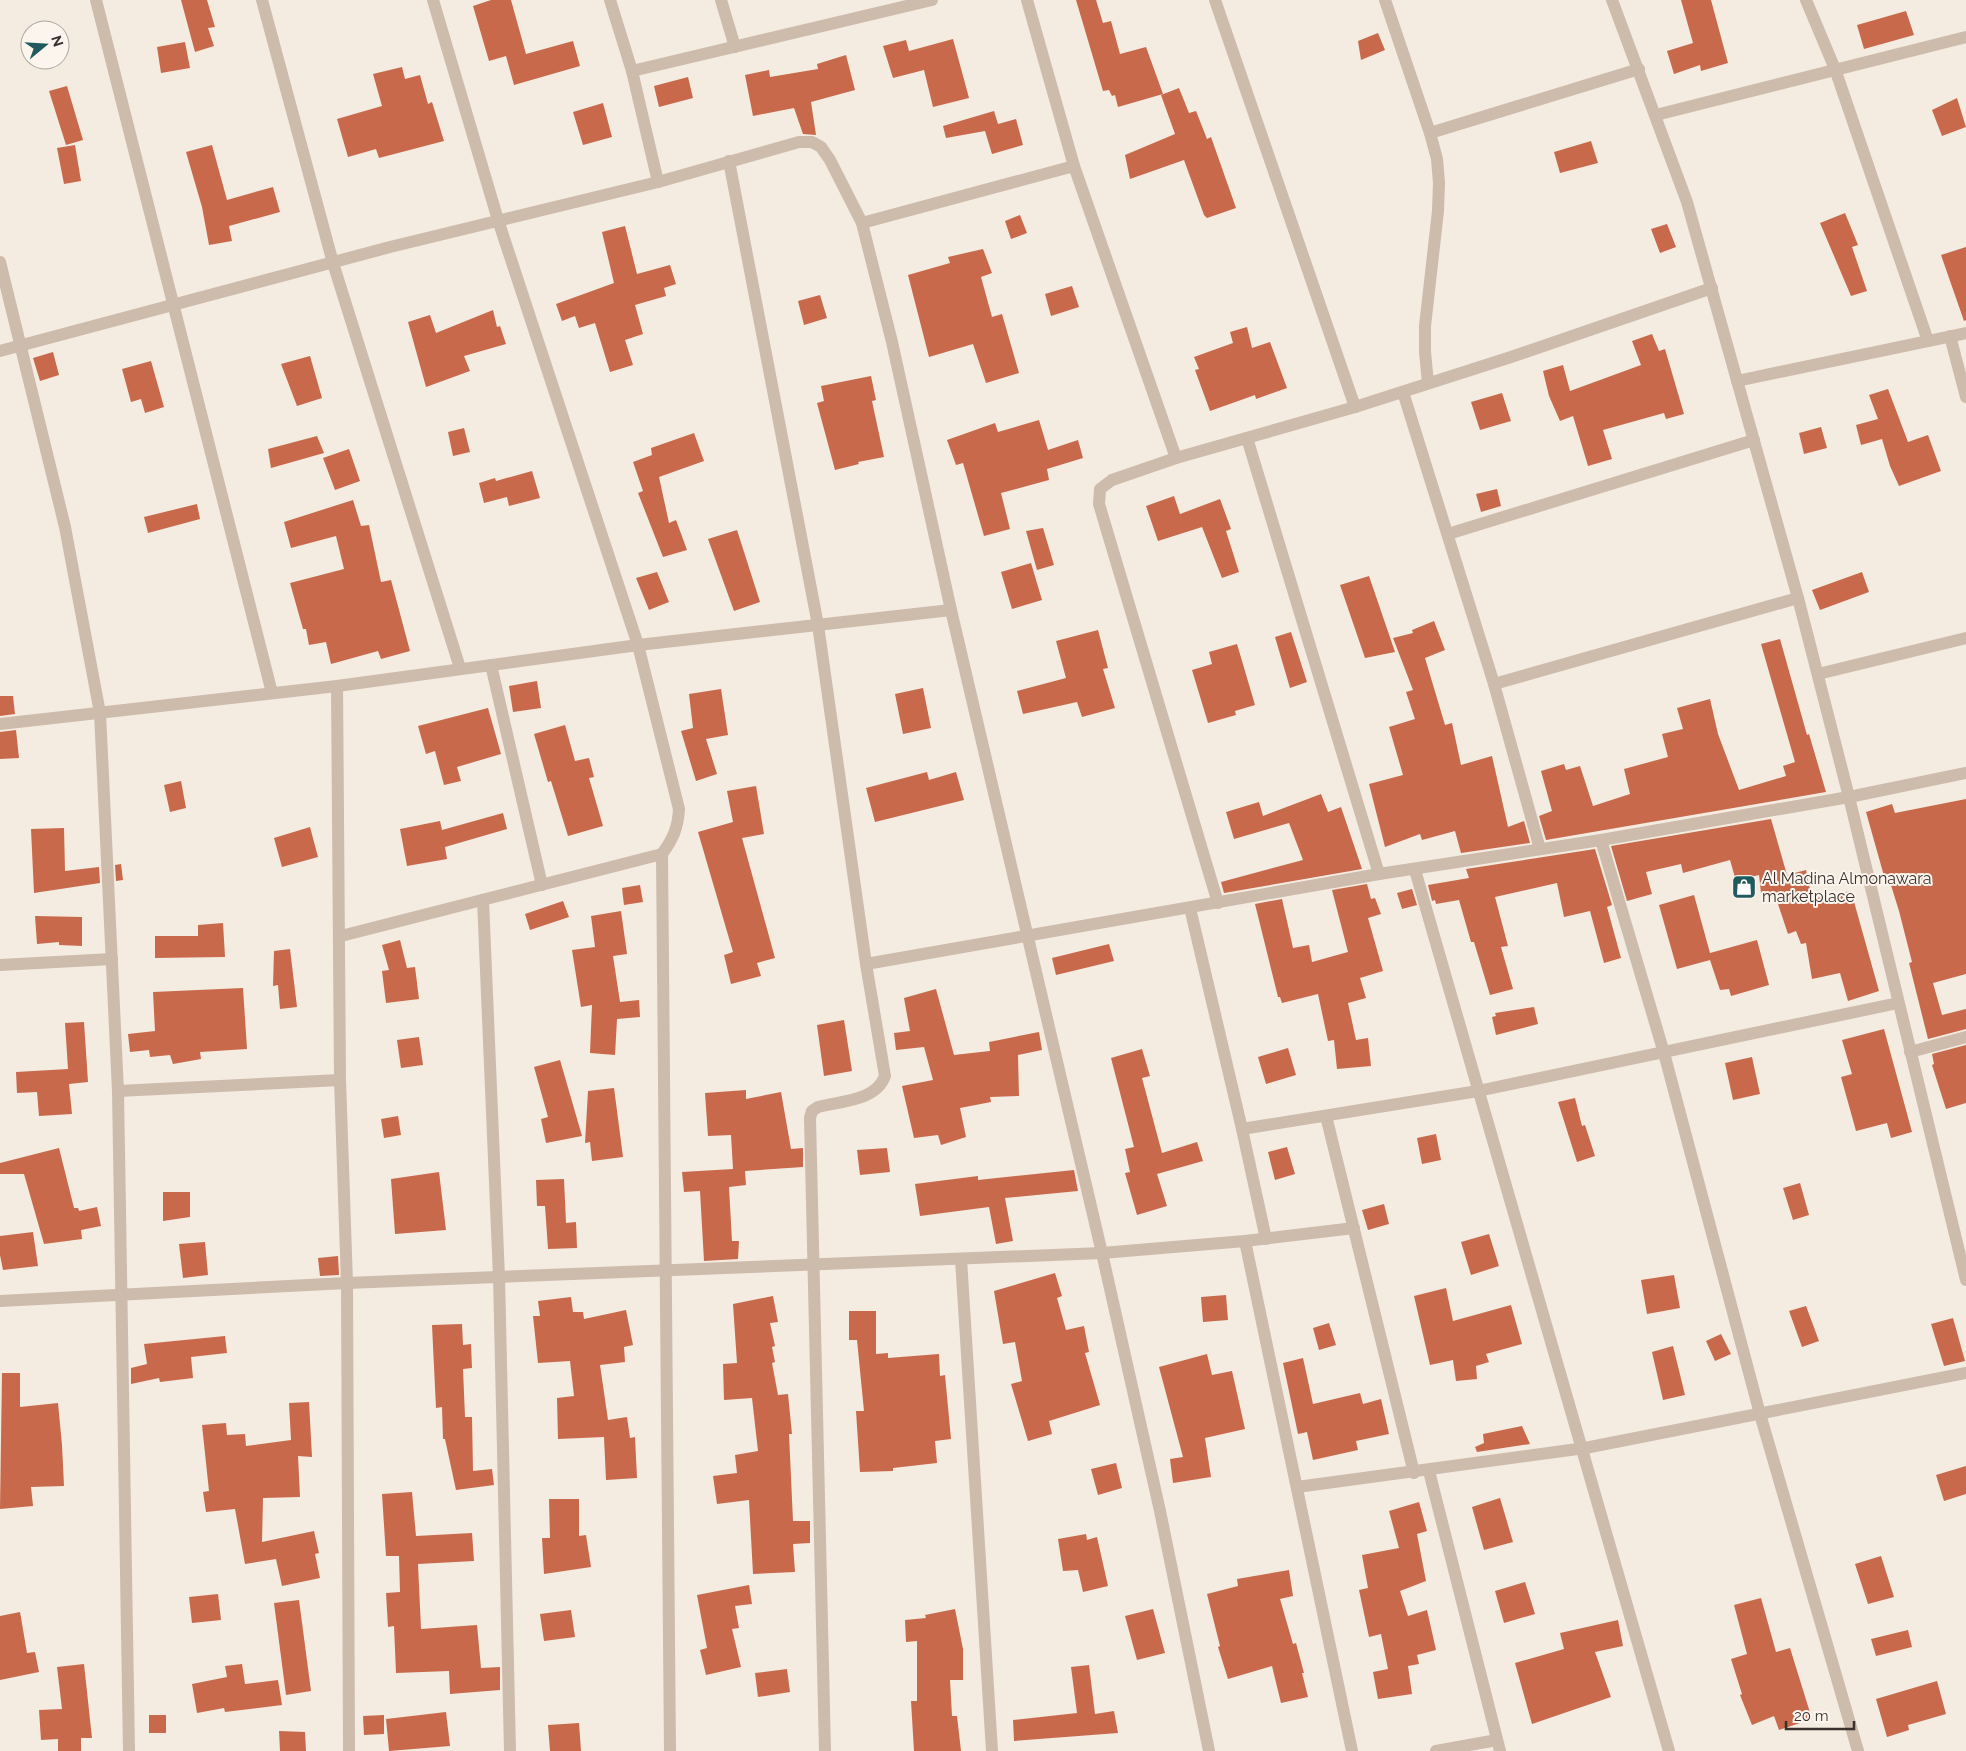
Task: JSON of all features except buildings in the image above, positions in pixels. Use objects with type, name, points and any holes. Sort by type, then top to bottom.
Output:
[{"type":"street","points":[[96,0],[272,693]]},
{"type":"street","points":[[262,0],[333,263],[460,668]]},
{"type":"street","points":[[433,0],[498,220],[638,645],[679,809],[678,825],[673,838],[662,854],[664,1270],[670,1751]]},
{"type":"street","points":[[610,0],[632,71],[658,182]]},
{"type":"street","points":[[722,0],[734,47]]},
{"type":"street","points":[[632,71],[734,47],[895,4],[932,0]]},
{"type":"street","points":[[1027,0],[1074,166],[1176,458]]},
{"type":"street","points":[[1215,0],[1355,407]]},
{"type":"street","points":[[1385,0],[1430,132],[1437,159],[1439,183],[1425,326],[1428,383]]},
{"type":"street","points":[[1612,0],[1687,202],[1738,381],[1818,674],[1910,1052],[1962,1248],[1966,1280]]},
{"type":"street","points":[[1806,0],[1835,69],[1928,341]]},
{"type":"street","points":[[1656,115],[1966,37]]},
{"type":"street","points":[[1430,132],[1639,69]]},
{"type":"street","points":[[0,351],[498,220],[658,182],[799,142],[812,142],[821,147],[830,160],[862,223],[892,342],[951,610],[1102,1253],[1160,1511],[1209,1751]]},
{"type":"street","points":[[729,161],[818,625],[866,964],[885,1076],[882,1086],[873,1093],[818,1107],[812,1111],[825,1751]]},
{"type":"street","points":[[862,223],[1074,166]]},
{"type":"street","points":[[0,262],[65,527],[100,713],[118,1091],[129,1751]]},
{"type":"street","points":[[1218,903],[1099,504],[1100,489],[1112,480],[1176,458],[1403,392],[1712,288]]},
{"type":"street","points":[[1738,381],[1966,333]]},
{"type":"street","points":[[1950,336],[1966,397]]},
{"type":"street","points":[[1403,392],[1494,684],[1540,849]]},
{"type":"street","points":[[1247,438],[1379,874]]},
{"type":"street","points":[[1448,534],[1754,440]]},
{"type":"street","points":[[1494,684],[1798,598]]},
{"type":"street","points":[[0,724],[337,686],[638,645],[951,610]]},
{"type":"street","points":[[1818,674],[1966,638]]},
{"type":"street","points":[[491,665],[542,885]]},
{"type":"street","points":[[337,686],[340,1080],[347,1283],[349,1751]]},
{"type":"street","points":[[866,964],[1379,874],[1602,840],[1849,797],[1966,773]]},
{"type":"street","points":[[1602,840],[1664,1053],[1760,1414],[1858,1751]]},
{"type":"street","points":[[340,936],[662,854]]},
{"type":"street","points":[[1415,870],[1584,1448],[1669,1751]]},
{"type":"street","points":[[483,900],[499,1277],[510,1751]]},
{"type":"street","points":[[1190,908],[1266,1239]]},
{"type":"street","points":[[0,965],[112,959]]},
{"type":"street","points":[[1242,1128],[1326,1116],[1478,1090],[1664,1053],[1898,1002]]},
{"type":"street","points":[[1910,1052],[1966,1037]]},
{"type":"street","points":[[118,1091],[340,1080]]},
{"type":"street","points":[[1326,1116],[1414,1473]]},
{"type":"street","points":[[0,1301],[347,1283],[815,1266],[1102,1253],[1266,1239],[1354,1228]]},
{"type":"street","points":[[1245,1241],[1352,1751]]},
{"type":"street","points":[[961,1259],[992,1751]]},
{"type":"street","points":[[1297,1487],[1429,1471],[1584,1448],[1966,1374]]},
{"type":"street","points":[[1429,1471],[1499,1745],[1436,1751]]},
{"type":"place","name":"Al Madina Almonawara marketplace","points":[[1744,887]]}]
